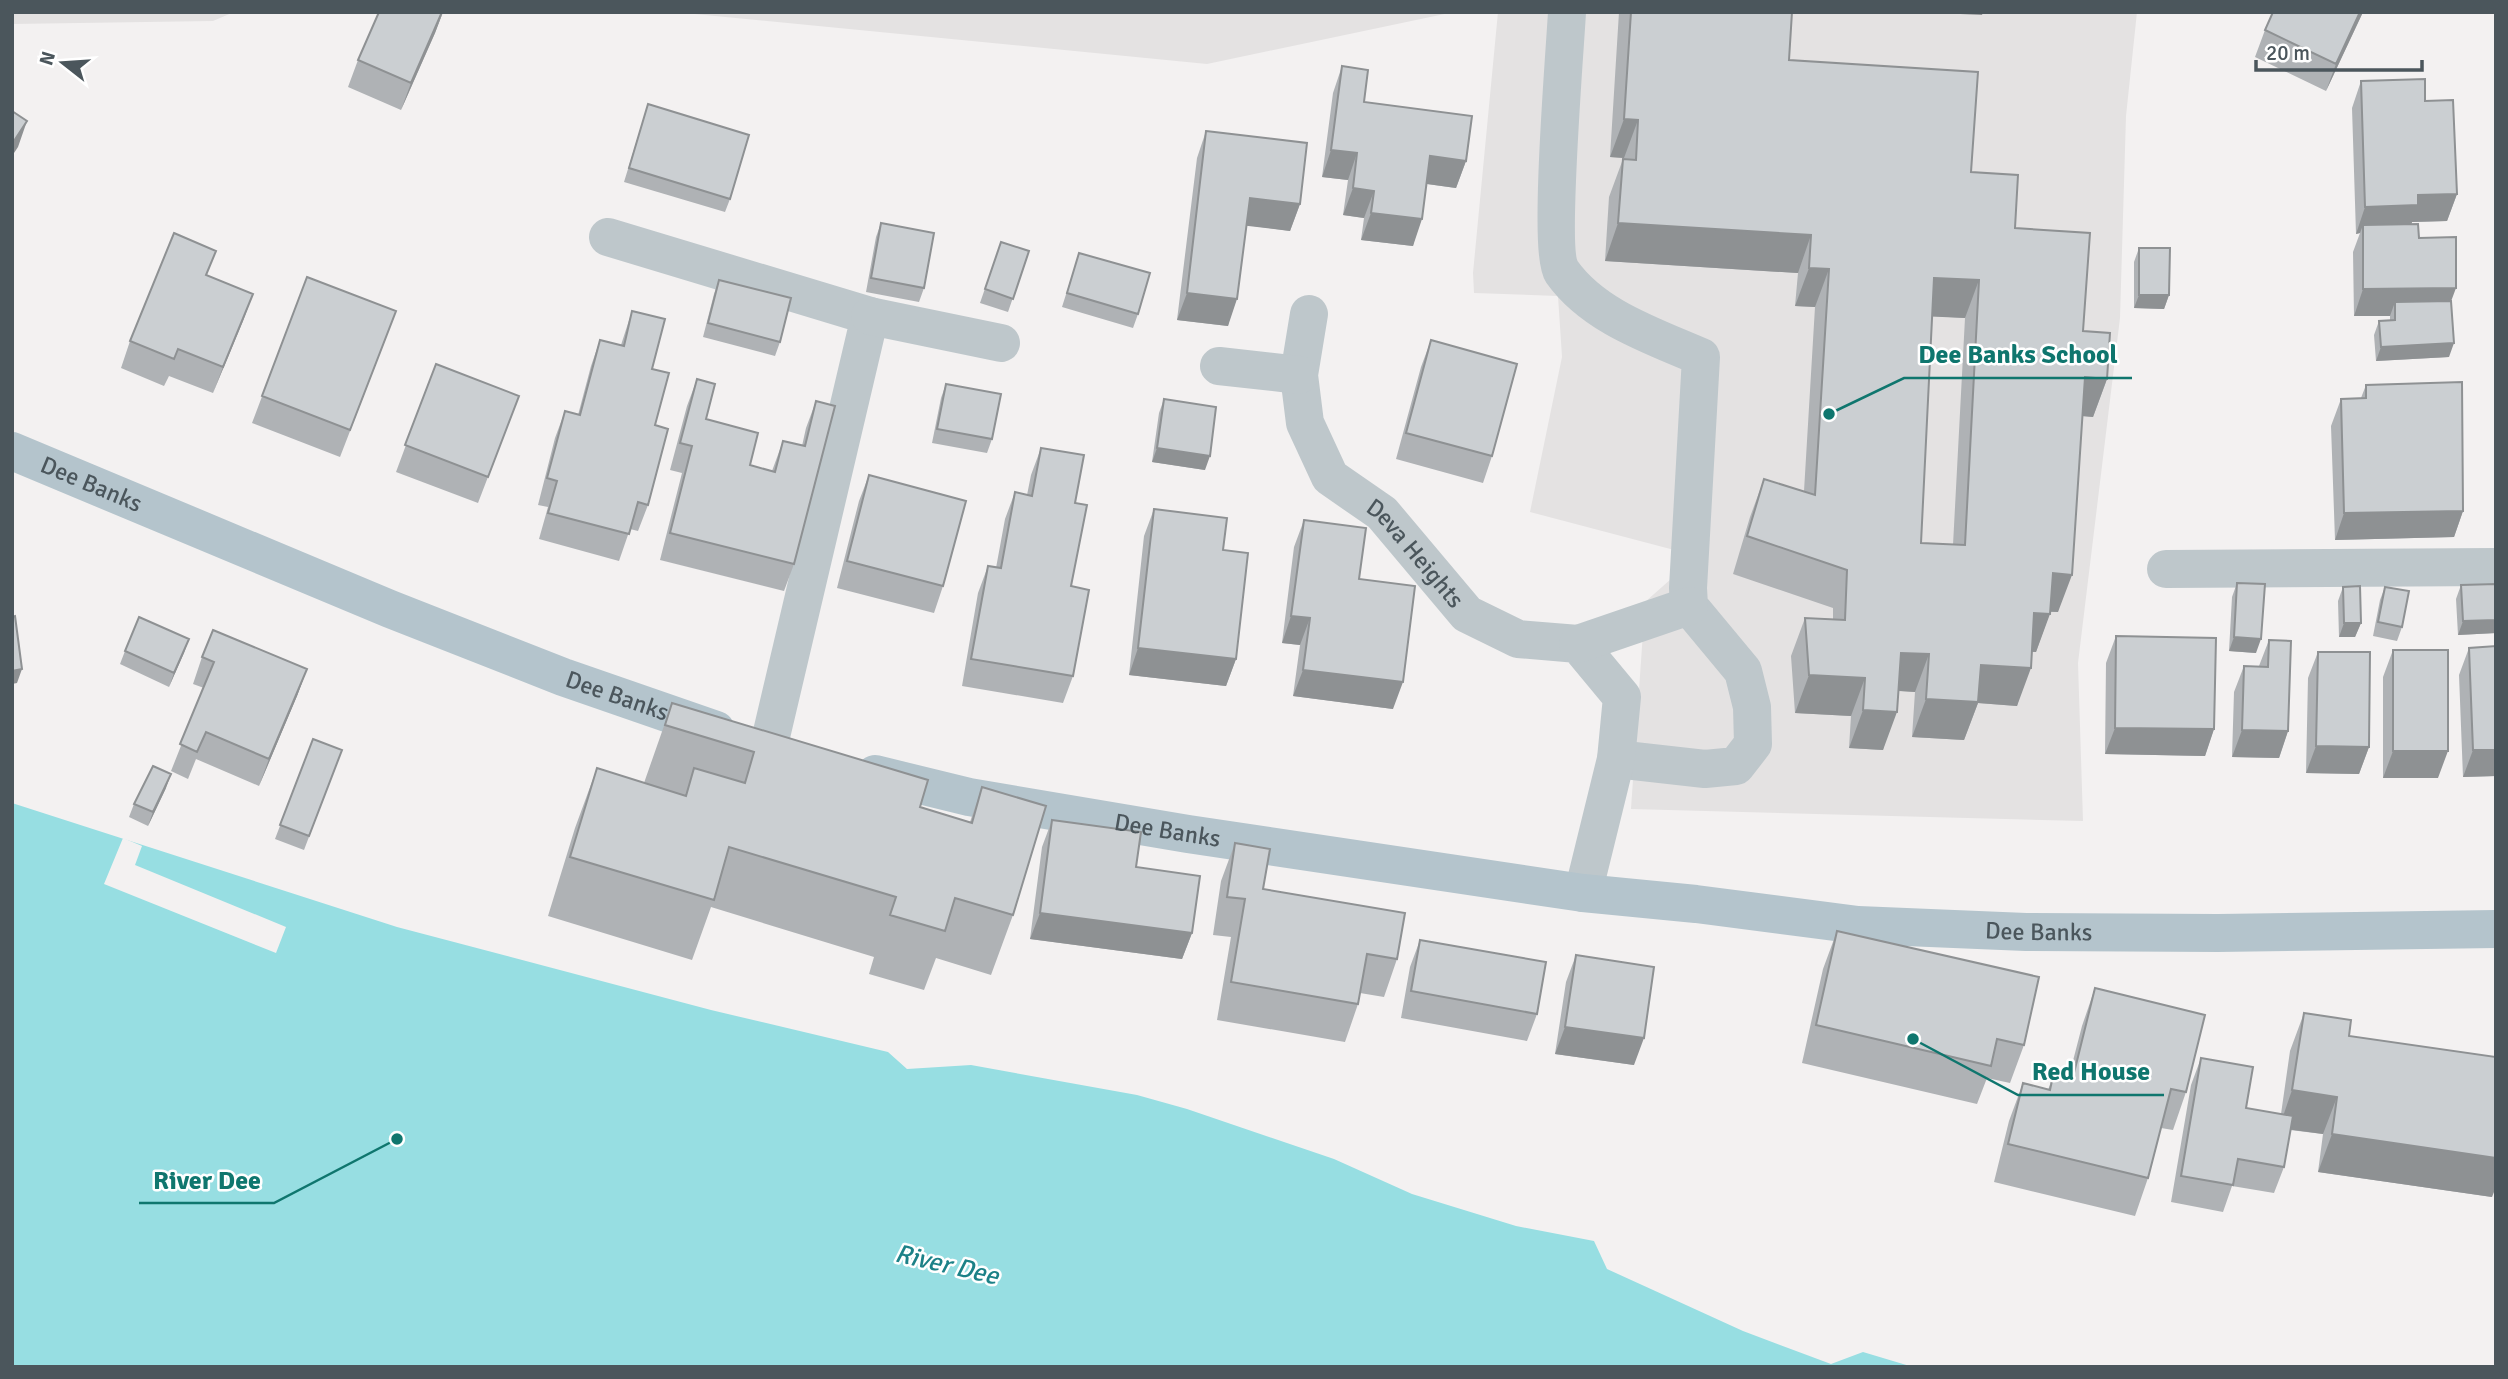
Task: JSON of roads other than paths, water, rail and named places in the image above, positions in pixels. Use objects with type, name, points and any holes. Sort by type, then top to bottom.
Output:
[{"type":"main road","name":"Dee Banks","points":[[12,451],[390,609],[563,677],[722,732],[806,756]]},
{"type":"main road","name":"Dee Banks","points":[[843,766],[969,797],[1188,834],[1583,893],[1696,904],[1858,925],[2026,932],[2218,933],[2496,929]]},
{"type":"street","points":[[1567,12],[1556,231],[1560,270],[1585,296],[1628,326],[1701,357],[1689,606],[1743,671],[1752,707],[1753,744],[1736,766],[1705,769],[1616,760]]},
{"type":"street","points":[[608,237],[870,316],[1001,343]]},
{"type":"street","name":"Deva Heights","points":[[1309,314],[1299,375],[1305,423],[1330,477],[1382,513],[1467,614],[1518,639],[1578,645]]},
{"type":"street","points":[[769,745],[870,316]]},
{"type":"street","points":[[1219,366],[1299,375]]},
{"type":"street","points":[[2166,569],[2496,566]]},
{"type":"street","points":[[1583,893],[1616,760],[1622,697],[1578,645],[1689,606]]},
{"type":"water","points":[[12,803],[397,927],[711,1010],[888,1052],[907,1069],[971,1065],[1137,1095],[1187,1109],[1334,1159],[1412,1194],[1516,1226],[1594,1241],[1607,1269],[1743,1331],[1831,1364],[1863,1352],[1913,1367],[12,1367]]},
{"type":"place","name":"Dee Banks School","points":[[1829,414]]},
{"type":"place","name":"Red House","points":[[1913,1039]]},
{"type":"place","name":"River Dee","points":[[397,1139]]}]
